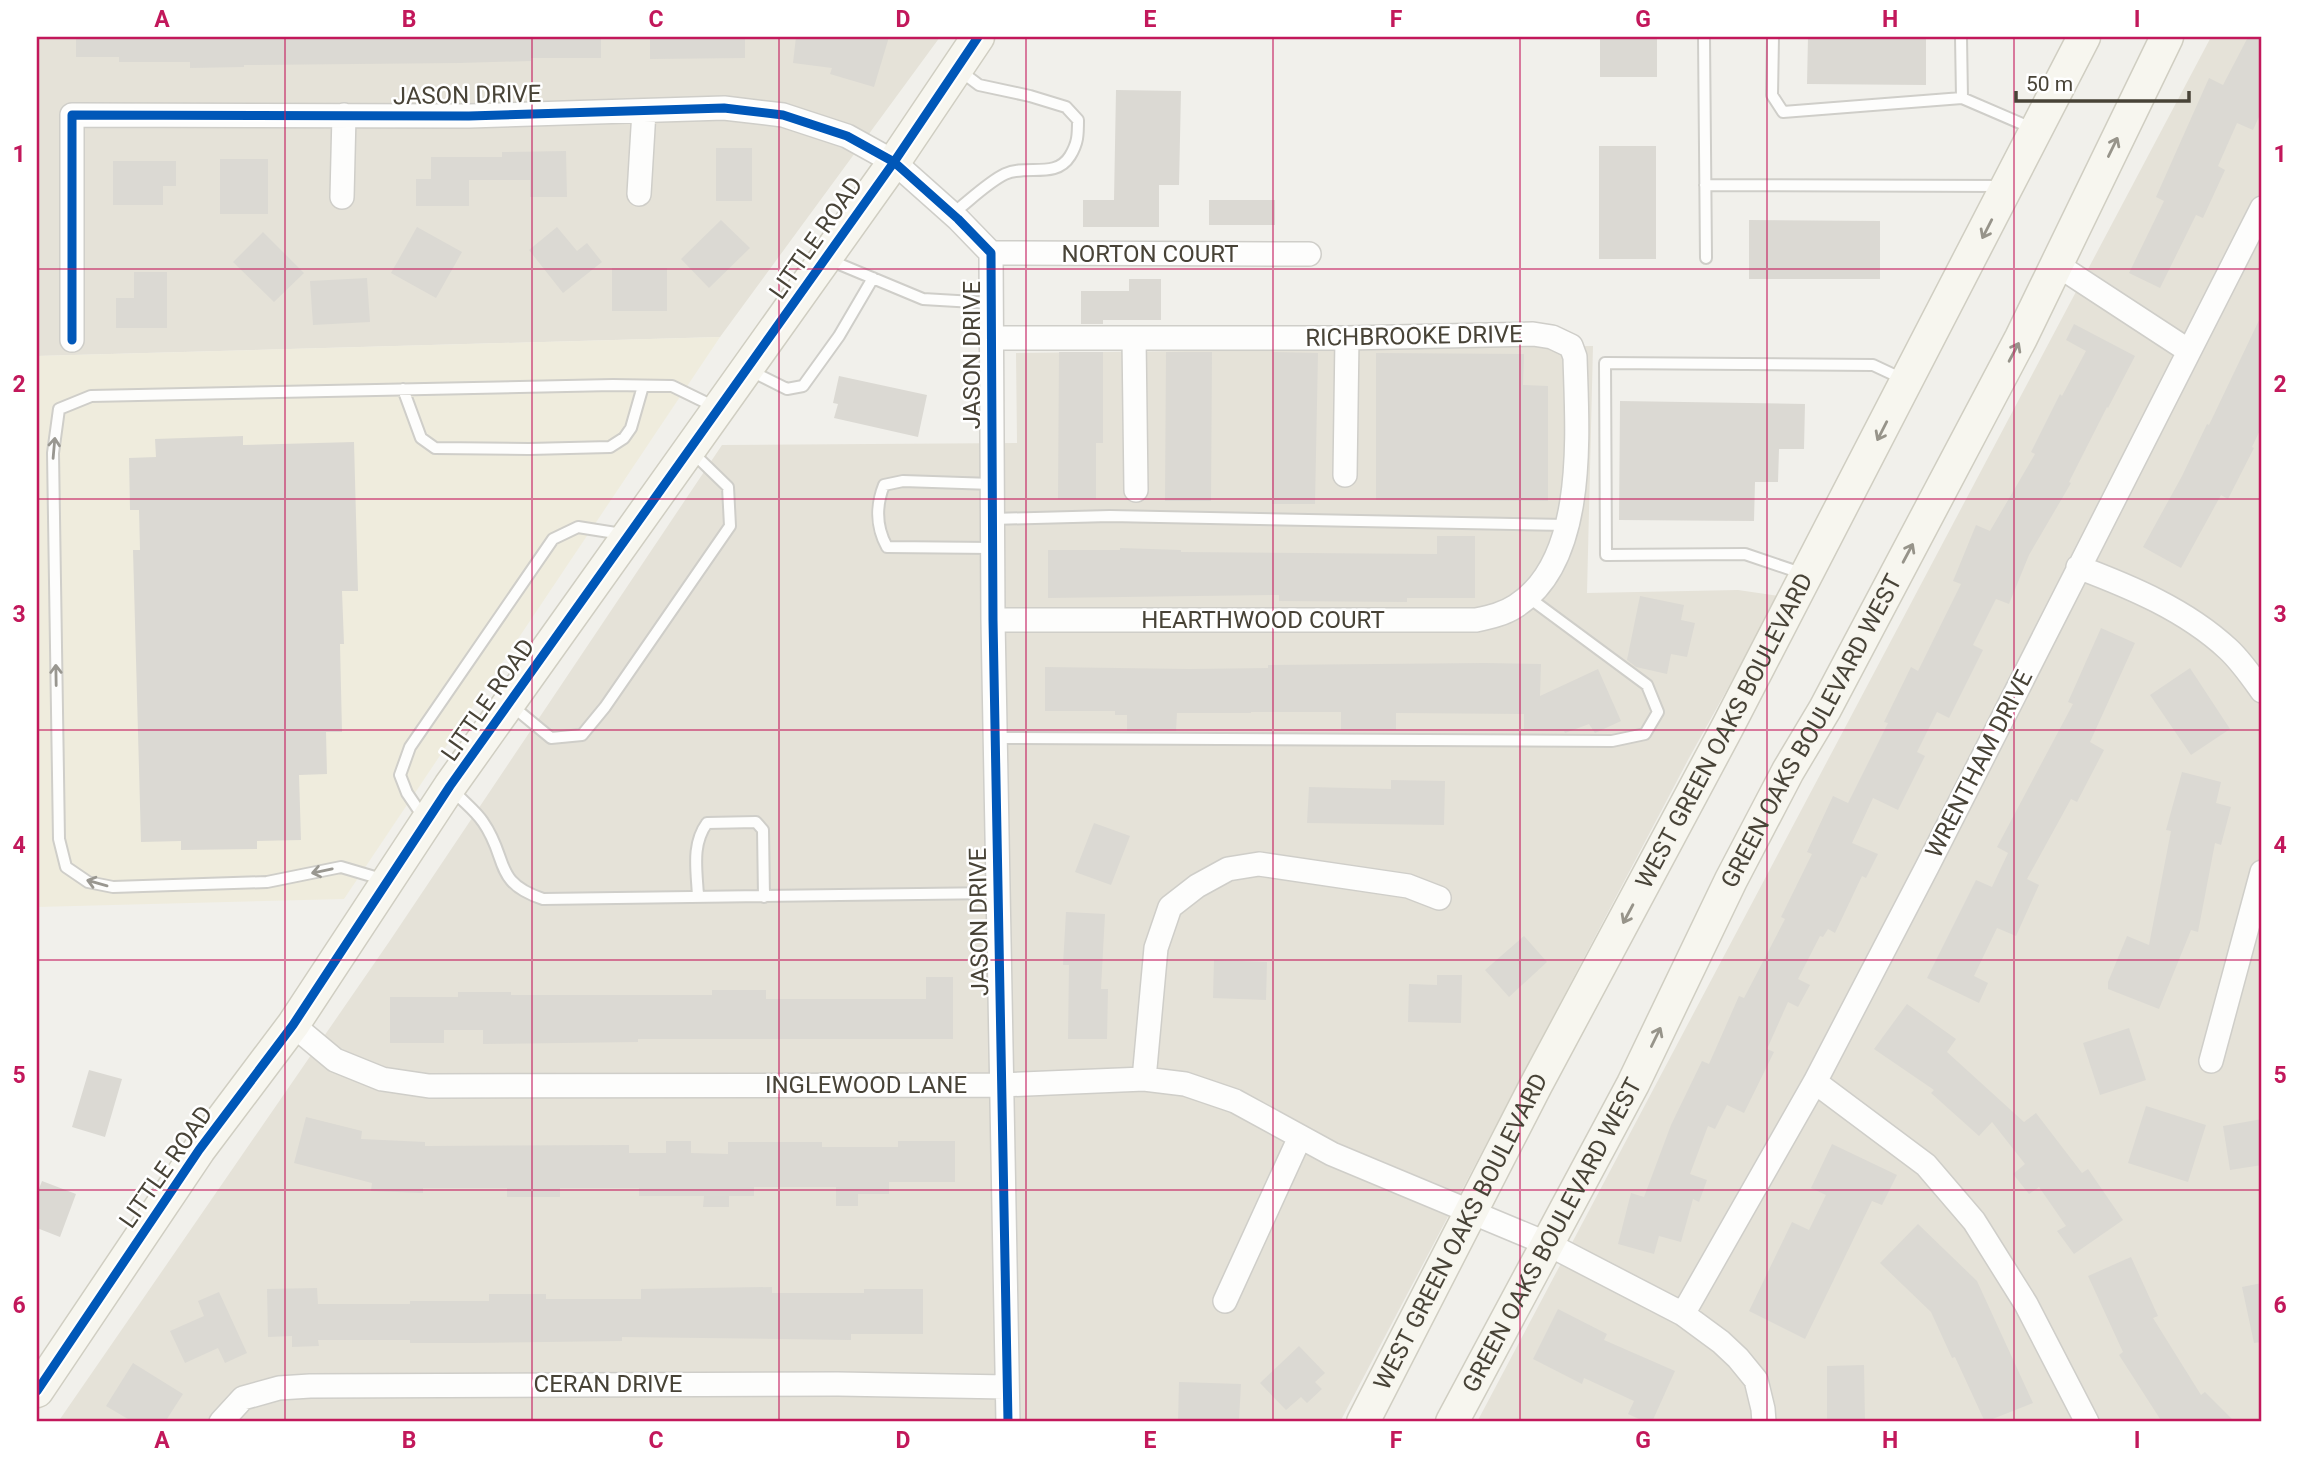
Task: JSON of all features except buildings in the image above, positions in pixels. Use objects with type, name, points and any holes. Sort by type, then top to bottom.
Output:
[{"type":"main road","name":"LITTLE ROAD","points":[[37,1391],[199,1150],[293,1026],[450,786],[894,162],[978,37]]},
{"type":"main road","name":"WEST GREEN OAKS BOULEVARD","points":[[1363,1422],[1471,1210],[1908,381],[2084,37]]},
{"type":"main road","name":"GREEN OAKS BOULEVARD WEST","points":[[1452,1422],[1633,1084],[1731,880],[1788,771],[1825,709],[2021,338],[2166,37]]},
{"type":"street","name":"JASON DRIVE","points":[[72,340],[72,115],[468,116],[724,108],[783,115],[847,136],[894,162],[991,253],[993,620],[1008,1422]]},
{"type":"street","points":[[639,194],[644,111]]},
{"type":"street","points":[[342,198],[344,115]]},
{"type":"street","name":"WRENTHAM DRIVE","points":[[1683,1314],[1815,1082],[2189,351],[2260,218]]},
{"type":"street","name":"NORTON COURT","points":[[991,253],[1309,254]]},
{"type":"street","points":[[2056,264],[2189,351]]},
{"type":"street","name":"RICHBROOKE DRIVE","points":[[991,338],[1347,338],[1533,334],[1552,337],[1571,346],[1575,357],[1577,427],[1572,500],[1552,568],[1528,597]]},
{"type":"street","points":[[1134,338],[1136,489]]},
{"type":"street","points":[[1345,474],[1347,338]]},
{"type":"street","points":[[2078,567],[2130,587],[2181,615],[2228,650],[2262,691]]},
{"type":"street","name":"HEARTHWOOD COURT","points":[[993,620],[1476,620],[1504,613],[1528,597]]},
{"type":"street","points":[[1144,1079],[1156,948],[1170,907],[1197,886],[1228,869],[1259,864],[1408,886],[1439,898]]},
{"type":"street","points":[[2211,1061],[2262,872]]},
{"type":"street","name":"INGLEWOOD LANE","points":[[293,1026],[335,1060],[382,1079],[429,1086],[1001,1085],[1144,1079],[1185,1084],[1235,1101],[1332,1154],[1548,1244],[1683,1314],[1721,1342],[1756,1380],[1764,1422]]},
{"type":"street","points":[[1815,1082],[1926,1165],[1974,1221],[2026,1304],[2087,1422]]},
{"type":"street","points":[[1225,1301],[1300,1137]]},
{"type":"street","name":"CERAN DRIVE","points":[[221,1422],[243,1398],[279,1388],[310,1386],[838,1384],[1007,1387]]},
{"type":"lane","points":[[1704,37],[1706,258]]},
{"type":"lane","points":[[1773,37],[1772,95],[1783,112],[1962,98],[2037,130]]},
{"type":"lane","points":[[1962,37],[1962,98]]},
{"type":"lane","points":[[952,214],[1004,174],[1024,169],[1060,168],[1078,144],[1078,120],[1066,107],[979,85],[957,68]]},
{"type":"lane","points":[[1705,185],[2008,186]]},
{"type":"lane","points":[[825,258],[923,299],[991,303]]},
{"type":"lane","points":[[746,369],[787,389],[803,386],[839,336],[873,278]]},
{"type":"lane","points":[[1807,575],[1745,554],[1606,555],[1605,363],[1874,365],[1908,381]]},
{"type":"lane","points":[[403,389],[421,438],[435,448],[529,449],[610,447],[624,438],[631,428],[643,386]]},
{"type":"lane","points":[[388,881],[341,867],[267,882],[113,887],[88,882],[66,867],[59,839],[53,453],[59,410],[92,396],[643,386],[672,386],[718,408]]},
{"type":"lane","points":[[509,703],[551,738],[582,735],[605,707],[730,526],[728,487],[689,450]]},
{"type":"lane","points":[[992,484],[903,481],[884,485],[878,499],[880,533],[887,547],[992,548]]},
{"type":"lane","points":[[992,519],[1111,516],[1566,525]]},
{"type":"lane","points":[[426,822],[407,793],[400,775],[410,747],[554,539],[578,527],[629,535]]},
{"type":"lane","points":[[995,738],[1612,741],[1645,734],[1658,712],[1647,685],[1528,597]]},
{"type":"lane","points":[[450,786],[482,820],[494,841],[508,880],[526,894],[543,899],[997,894]]},
{"type":"lane","points":[[698,897],[695,850],[699,834],[707,823],[729,821],[755,822],[763,830],[764,897]]},
{"type":"shaded area","points":[[37,37],[940,37],[720,337],[37,356]]},
{"type":"shaded area","points":[[2211,37],[2262,37],[2262,1422],[1477,1422]]},
{"type":"shaded area","points":[[720,337],[344,899],[37,907],[37,356]]},
{"type":"shaded area","points":[[1593,346],[1587,593],[1738,590],[1779,596],[1689,758],[1340,1422],[58,1422],[389,942],[722,445],[1017,443],[1016,353]]},
{"type":"cycle path","points":[[37,1391],[199,1150],[293,1025],[450,786],[894,162],[978,37]]},
{"type":"cycle path","points":[[72,340],[72,115],[469,116],[724,108],[783,115],[847,136],[894,162],[958,219],[991,253],[993,620],[1008,1422]]}]
